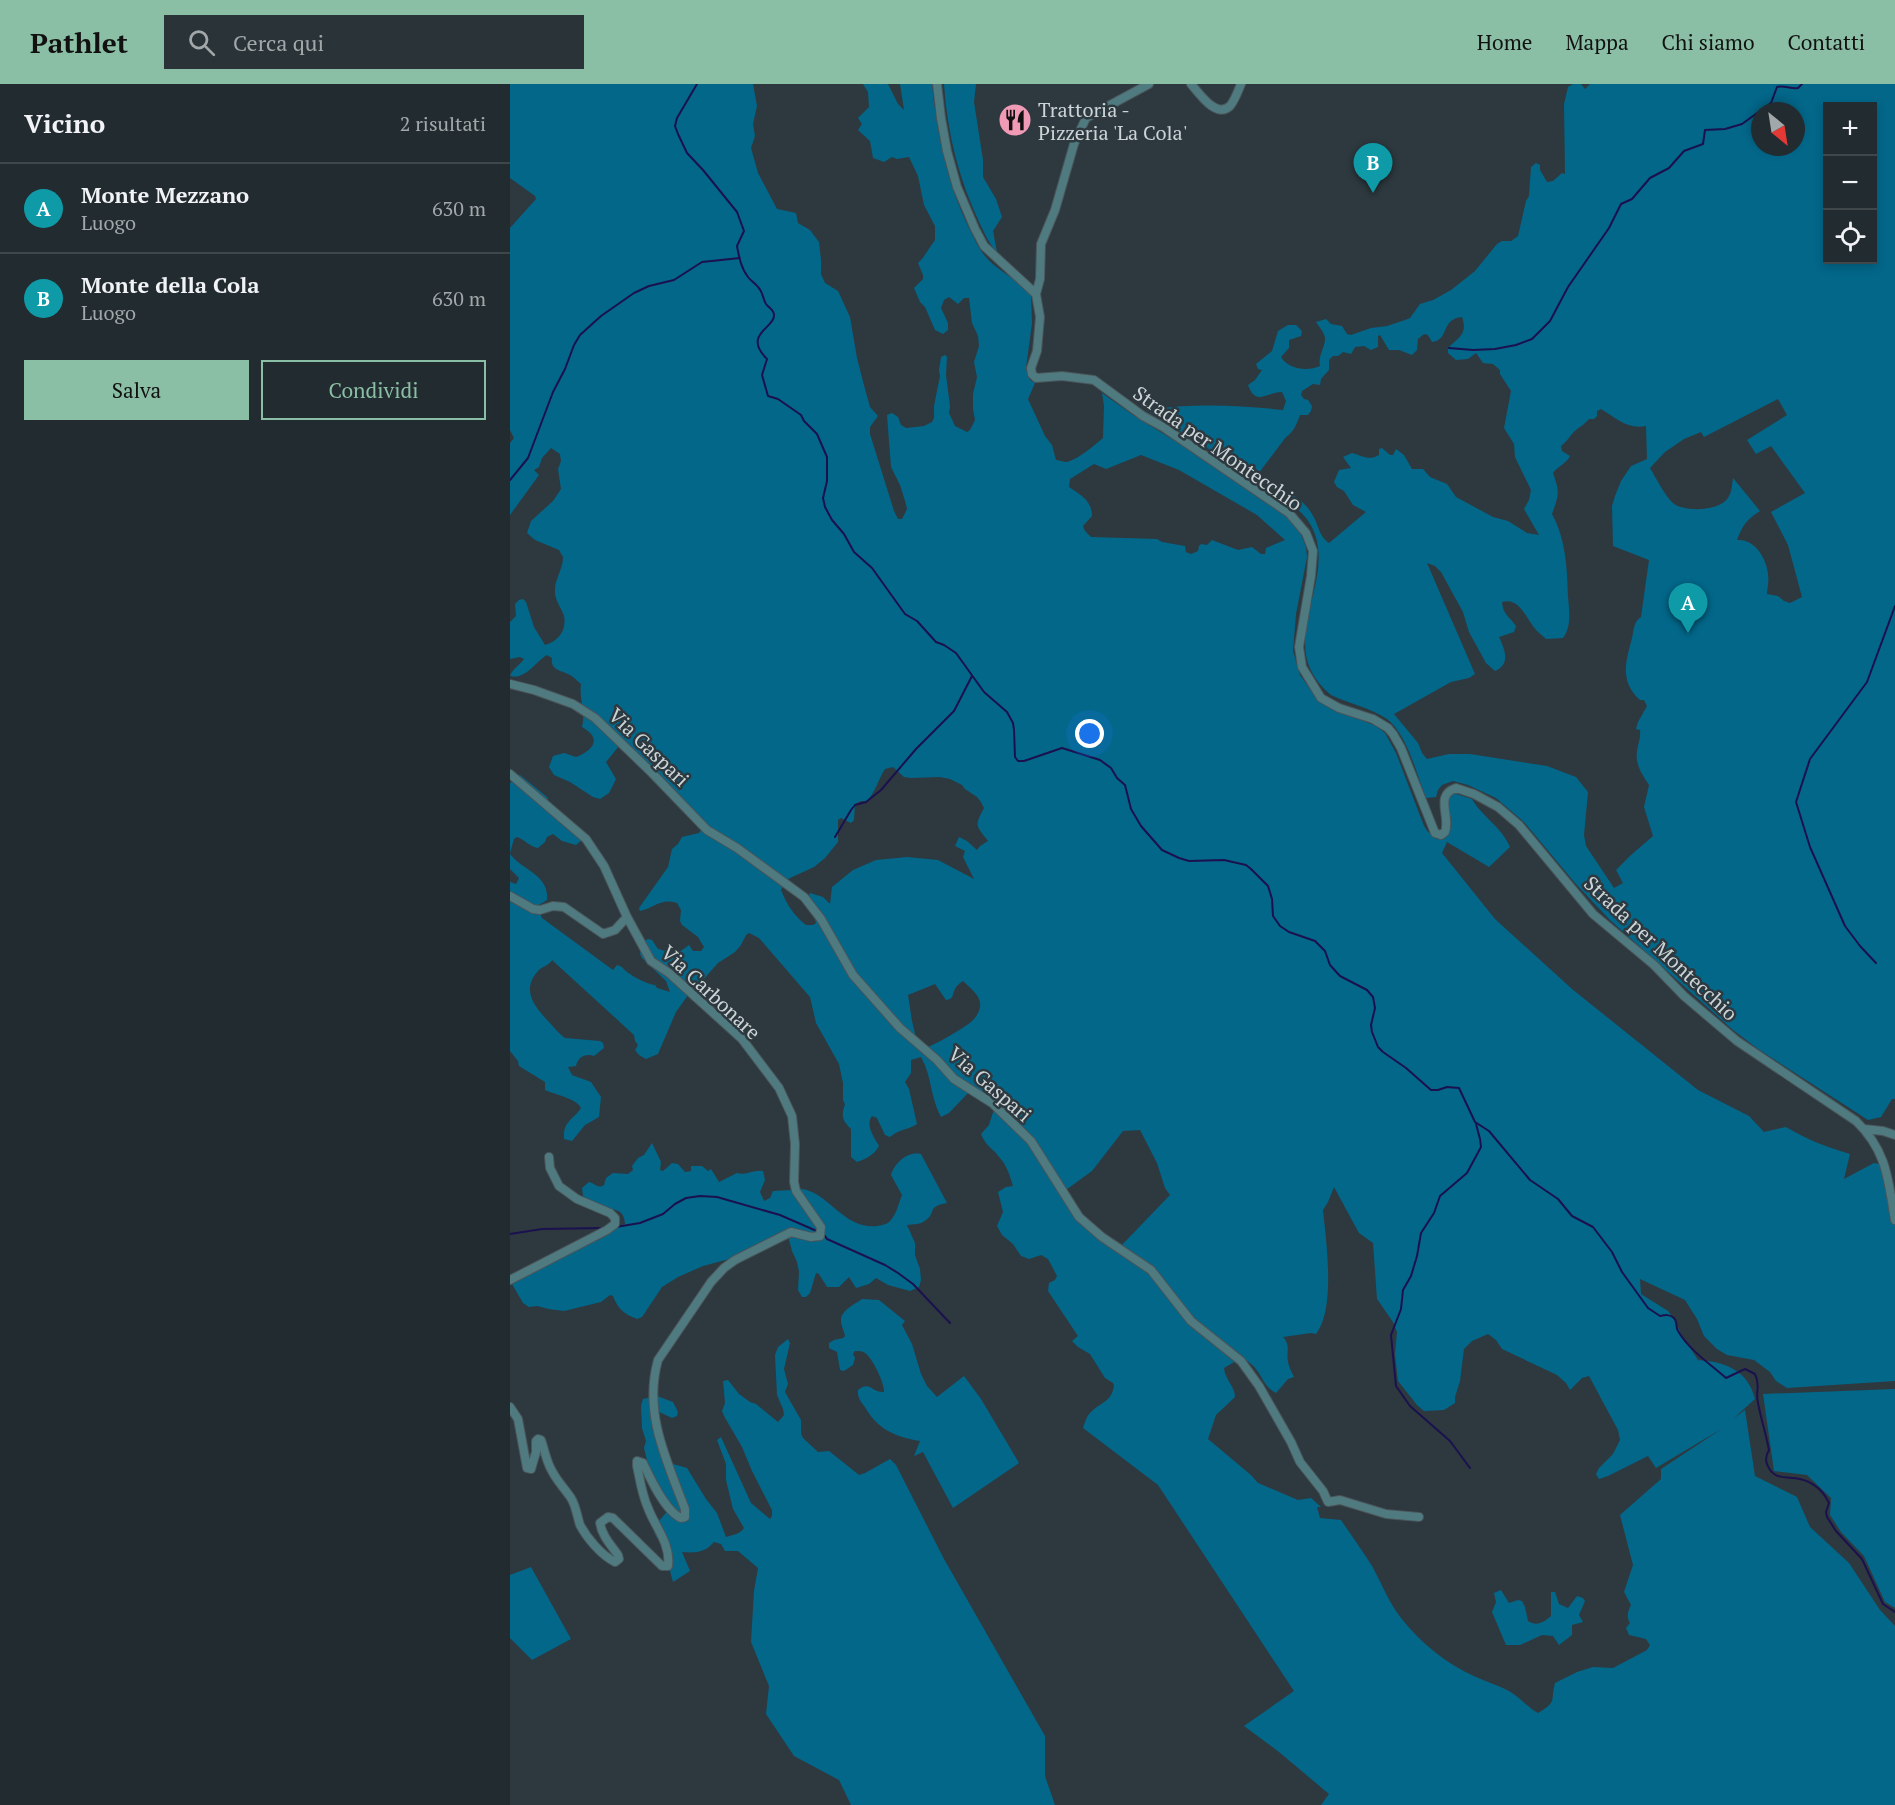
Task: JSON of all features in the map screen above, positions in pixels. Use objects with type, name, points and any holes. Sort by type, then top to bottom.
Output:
[{"type":"street","points":[[937,84],[947,151],[957,187],[975,229],[984,246],[1036,294]]},
{"type":"street","name":"Strada per Montecchio","points":[[1149,84],[1086,118],[1074,144],[1068,171],[1041,244],[1040,279],[1036,294],[1040,317],[1037,351],[1031,368],[1032,374],[1036,378],[1062,376],[1094,380],[1143,416],[1163,427],[1289,513],[1306,533],[1313,551],[1299,646],[1302,667],[1322,698],[1339,708],[1388,728],[1401,748],[1435,833],[1441,835],[1447,829],[1443,799],[1451,789],[1462,789],[1498,807],[1519,825],[1593,914],[1653,965],[1684,996],[1737,1041],[1856,1121],[1864,1129],[1874,1140],[1888,1170],[1895,1220]]},
{"type":"street","points":[[1191,84],[1215,108],[1224,110],[1234,100],[1241,84]]},
{"type":"street","name":"Via Gaspari","points":[[510,684],[573,704],[596,718],[707,830],[737,848],[804,897],[821,919],[853,975],[900,1028],[937,1060],[954,1079],[992,1103],[1031,1141],[1079,1217],[1102,1237],[1151,1270],[1191,1321],[1241,1362],[1259,1386],[1300,1462],[1323,1491],[1328,1502],[1340,1500],[1386,1514],[1419,1517]]},
{"type":"street","name":"Via Carbonare","points":[[510,774],[586,839],[604,866],[627,917],[651,961],[669,973],[742,1039],[779,1088],[792,1116],[796,1191],[821,1227],[820,1236],[811,1237],[791,1232],[735,1260],[724,1268],[711,1282],[658,1360],[654,1375],[653,1397],[656,1426],[685,1509],[685,1516],[677,1517],[669,1508],[643,1463],[637,1461],[637,1466],[648,1508],[664,1539],[669,1560],[668,1566],[662,1566],[613,1518],[608,1516],[600,1523],[604,1536],[619,1559],[615,1562],[612,1560],[586,1536],[579,1523],[572,1499],[552,1472],[541,1440],[536,1441],[536,1452],[531,1469],[527,1468],[518,1419],[510,1407]]},
{"type":"street","points":[[510,896],[533,909],[559,906],[603,934],[615,930],[627,917]]},
{"type":"street","points":[[1864,1129],[1895,1135]]},
{"type":"street","points":[[510,1280],[608,1230],[615,1224],[615,1218],[610,1213],[577,1199],[559,1186],[550,1168],[549,1157]]},
{"type":"shaded area","points":[[510,84],[753,84],[757,106],[753,124],[755,136],[751,148],[758,173],[777,209],[796,213],[798,223],[810,230],[819,242],[821,274],[825,283],[838,291],[850,317],[857,358],[870,407],[878,416],[870,427],[870,434],[894,511],[898,519],[902,519],[907,509],[900,485],[891,467],[887,415],[892,413],[898,417],[901,425],[906,428],[924,426],[932,422],[941,357],[945,355],[947,357],[949,413],[955,426],[967,432],[970,430],[975,420],[973,394],[977,377],[974,362],[979,346],[978,336],[972,323],[969,298],[964,298],[958,304],[949,297],[944,300],[941,308],[948,323],[948,330],[943,334],[935,330],[914,288],[923,279],[918,263],[935,240],[935,226],[924,205],[918,176],[909,157],[897,159],[892,157],[884,162],[873,158],[870,141],[858,130],[862,124],[858,118],[869,107],[868,92],[863,84],[888,84],[898,104],[904,110],[900,84],[932,84],[944,158],[961,211],[969,228],[980,250],[990,262],[1031,294],[1032,323],[1026,368],[1030,380],[1035,383],[1028,399],[1045,436],[1052,445],[1056,460],[1066,462],[1075,459],[1103,438],[1102,393],[1217,467],[1292,520],[1299,529],[1307,557],[1296,614],[1293,651],[1300,675],[1316,697],[1326,706],[1376,726],[1385,733],[1396,753],[1428,832],[1437,836],[1449,831],[1450,817],[1447,799],[1453,793],[1472,799],[1481,812],[1502,833],[1510,847],[1489,867],[1447,842],[1442,853],[1495,919],[1572,989],[1698,1090],[1749,1116],[1764,1132],[1786,1127],[1816,1142],[1850,1154],[1844,1179],[1874,1163],[1886,1165],[1895,1207],[1895,1381],[1787,1388],[1754,1360],[1727,1355],[1717,1349],[1704,1336],[1685,1300],[1640,1279],[1641,1294],[1668,1311],[1698,1360],[1734,1369],[1747,1381],[1755,1399],[1733,1419],[1745,1410],[1755,1476],[1797,1497],[1810,1527],[1849,1563],[1880,1610],[1895,1626],[1895,1805],[1321,1805],[1329,1794],[1244,1726],[1294,1691],[1158,1485],[1083,1428],[1089,1414],[1109,1398],[1114,1386],[1105,1378],[1090,1354],[1072,1341],[1078,1336],[1048,1291],[1049,1283],[1057,1276],[1048,1259],[1041,1255],[1029,1259],[1021,1256],[997,1226],[1003,1212],[998,1192],[1013,1186],[1005,1164],[985,1142],[981,1134],[989,1125],[995,1106],[970,1091],[949,1113],[941,1117],[925,1064],[921,1057],[911,1060],[911,1073],[905,1082],[909,1089],[917,1124],[890,1137],[885,1135],[877,1118],[872,1116],[869,1123],[879,1146],[870,1156],[857,1162],[851,1157],[851,1129],[843,1118],[845,1104],[839,1064],[816,1023],[810,997],[759,938],[749,933],[746,935],[735,952],[718,963],[702,981],[696,984],[676,1012],[658,1054],[646,1059],[635,1050],[638,1045],[634,1035],[552,960],[538,971],[530,985],[530,991],[534,1004],[543,1015],[565,1038],[600,1041],[604,1048],[594,1056],[582,1056],[576,1066],[568,1067],[572,1075],[591,1082],[601,1097],[599,1117],[585,1125],[572,1141],[564,1139],[565,1128],[581,1108],[570,1099],[545,1090],[545,1082],[519,1066],[510,1051],[510,882],[516,884],[519,878],[510,869],[510,854],[544,885],[547,900],[539,905],[538,909],[542,918],[613,970],[617,965],[637,978],[670,992],[666,981],[642,958],[640,954],[642,942],[652,940],[658,949],[672,952],[681,951],[689,945],[693,951],[701,951],[704,947],[698,937],[682,925],[681,910],[677,903],[666,902],[640,911],[639,908],[668,867],[672,849],[682,837],[699,833],[705,825],[619,746],[606,762],[616,779],[609,793],[600,799],[554,775],[549,767],[553,756],[564,753],[576,757],[587,751],[593,744],[592,735],[582,727],[581,684],[555,668],[552,658],[547,655],[526,673],[516,677],[510,676],[524,659],[520,657],[510,659],[510,622],[516,616],[515,604],[519,600],[523,599],[526,602],[534,627],[545,645],[560,635],[565,621],[555,593],[563,557],[559,550],[535,540],[527,533],[531,521],[553,501],[561,489],[558,469],[561,461],[560,454],[551,448],[542,458],[539,467],[534,470],[539,475],[510,515],[510,443],[514,438],[510,430],[510,228],[536,199],[510,178]],"holes":[[[1141,455],[1179,470],[1257,515],[1285,540],[1266,548],[1265,554],[1261,554],[1252,547],[1238,550],[1212,540],[1207,545],[1201,544],[1198,551],[1191,554],[1186,552],[1185,546],[1157,539],[1091,537],[1083,526],[1092,516],[1092,511],[1085,499],[1069,487],[1070,479],[1094,464],[1106,469]],[[893,767],[904,777],[950,779],[977,797],[984,808],[978,826],[988,841],[977,850],[959,837],[955,846],[965,851],[963,857],[974,879],[938,860],[907,857],[876,860],[853,870],[832,887],[830,904],[823,897],[810,893],[806,899],[816,923],[806,925],[785,900],[781,890],[785,882],[814,867],[825,858],[838,842],[838,820],[841,818],[851,823],[854,820],[855,804],[867,801],[885,769]],[[963,981],[978,997],[980,1005],[977,1014],[956,1032],[919,1050],[908,995],[935,984],[946,1000],[950,999],[956,987]],[[1140,1130],[1170,1195],[1119,1248],[1071,1210],[1063,1192],[1092,1171],[1123,1131]],[[1334,1187],[1359,1233],[1373,1243],[1377,1299],[1397,1332],[1395,1354],[1398,1381],[1424,1411],[1444,1410],[1455,1403],[1464,1349],[1472,1341],[1488,1334],[1502,1349],[1557,1375],[1570,1390],[1582,1378],[1589,1376],[1618,1430],[1620,1440],[1613,1454],[1599,1468],[1596,1474],[1599,1479],[1648,1456],[1656,1468],[1723,1428],[1661,1469],[1661,1479],[1620,1515],[1633,1565],[1624,1592],[1631,1605],[1628,1614],[1630,1623],[1626,1628],[1629,1635],[1646,1639],[1650,1645],[1647,1650],[1613,1668],[1593,1667],[1555,1683],[1551,1703],[1538,1713],[1509,1691],[1454,1666],[1417,1636],[1397,1612],[1372,1566],[1341,1520],[1320,1518],[1317,1507],[1321,1507],[1311,1498],[1298,1500],[1258,1483],[1208,1439],[1216,1415],[1235,1397],[1224,1368],[1241,1358],[1253,1366],[1266,1385],[1276,1393],[1288,1379],[1294,1377],[1288,1362],[1287,1343],[1283,1337],[1316,1334],[1322,1323],[1328,1292],[1323,1210]]]},
{"type":"shaded area","points":[[944,84],[976,84],[974,102],[983,160],[983,177],[996,199],[1002,217],[993,231],[997,252],[980,224],[960,173],[951,138]]},
{"type":"shaded area","points":[[1573,84],[1581,84],[1585,89],[1590,84],[1895,84],[1895,1099],[1892,1099],[1881,1117],[1868,1120],[1758,1049],[1733,1030],[1610,920],[1575,883],[1524,822],[1496,798],[1453,781],[1442,785],[1436,797],[1426,798],[1411,756],[1394,726],[1375,712],[1331,695],[1313,675],[1306,654],[1306,632],[1318,565],[1317,543],[1306,518],[1274,492],[1287,493],[1305,504],[1322,536],[1329,543],[1366,512],[1353,505],[1344,491],[1334,482],[1339,470],[1351,468],[1343,457],[1352,453],[1372,458],[1379,455],[1379,449],[1382,448],[1393,455],[1396,449],[1404,455],[1412,469],[1423,469],[1430,477],[1447,484],[1456,497],[1493,517],[1508,521],[1527,533],[1539,535],[1524,509],[1531,490],[1515,457],[1514,444],[1504,428],[1511,391],[1500,374],[1500,370],[1493,364],[1483,363],[1476,353],[1468,359],[1456,360],[1448,353],[1448,348],[1463,331],[1462,317],[1451,321],[1438,340],[1432,342],[1428,335],[1424,334],[1418,339],[1417,350],[1412,355],[1399,350],[1389,350],[1380,335],[1378,336],[1378,347],[1371,350],[1364,346],[1355,347],[1351,354],[1343,352],[1338,356],[1333,356],[1329,360],[1329,370],[1321,379],[1320,385],[1313,384],[1302,391],[1301,395],[1312,406],[1311,411],[1308,415],[1300,415],[1293,430],[1255,478],[1146,410],[1180,406],[1215,406],[1283,410],[1286,401],[1282,392],[1258,397],[1251,392],[1248,385],[1262,370],[1258,369],[1256,364],[1272,351],[1278,331],[1288,325],[1296,325],[1302,331],[1301,336],[1289,340],[1289,348],[1281,357],[1284,361],[1293,367],[1315,368],[1320,366],[1325,340],[1316,322],[1326,319],[1331,324],[1342,326],[1347,334],[1351,335],[1410,318],[1420,304],[1451,290],[1475,271],[1497,244],[1502,241],[1511,241],[1518,236],[1529,196],[1531,167],[1536,163],[1540,165],[1540,170],[1547,182],[1553,181],[1562,173],[1565,174],[1564,104],[1568,87]],"holes":[[[1778,399],[1787,415],[1747,440],[1756,454],[1771,446],[1805,493],[1771,512],[1788,545],[1802,597],[1790,603],[1778,596],[1767,594],[1768,577],[1765,561],[1751,543],[1737,540],[1746,523],[1760,511],[1733,478],[1731,492],[1725,501],[1712,507],[1694,509],[1673,503],[1650,468],[1665,452],[1684,439],[1701,432],[1704,437]],[[1601,409],[1628,425],[1646,426],[1647,459],[1631,466],[1621,481],[1612,506],[1613,546],[1649,560],[1641,617],[1635,626],[1626,670],[1633,693],[1640,700],[1644,700],[1647,706],[1636,729],[1640,730],[1637,761],[1649,785],[1644,807],[1653,836],[1616,870],[1623,883],[1614,888],[1586,846],[1584,835],[1588,792],[1576,777],[1547,766],[1470,754],[1449,754],[1427,759],[1418,743],[1394,714],[1451,682],[1469,678],[1475,674],[1427,563],[1435,566],[1441,572],[1463,612],[1469,632],[1486,663],[1495,671],[1505,661],[1505,652],[1499,637],[1514,632],[1516,626],[1505,613],[1502,602],[1517,604],[1536,630],[1546,639],[1563,638],[1568,628],[1569,618],[1567,575],[1563,544],[1552,514],[1558,494],[1553,473],[1570,456],[1562,451],[1561,446],[1589,419],[1594,419],[1597,411]]]},
{"type":"shaded area","points":[[520,775],[547,797],[552,810],[567,818],[583,839],[576,845],[562,841],[553,834],[547,837],[538,848],[517,837],[514,839],[510,853],[510,783]]},
{"type":"shaded area","points":[[652,1143],[661,1162],[660,1170],[663,1171],[672,1163],[678,1164],[685,1172],[691,1171],[691,1166],[702,1166],[708,1171],[711,1169],[719,1182],[737,1173],[763,1171],[765,1180],[760,1192],[764,1201],[770,1198],[773,1191],[803,1189],[816,1194],[844,1216],[867,1226],[884,1225],[891,1219],[902,1195],[891,1175],[893,1170],[907,1156],[921,1154],[947,1203],[936,1206],[924,1222],[907,1225],[915,1243],[915,1255],[921,1280],[919,1287],[910,1291],[888,1285],[876,1278],[869,1284],[856,1288],[849,1277],[839,1287],[827,1287],[816,1273],[810,1293],[802,1297],[798,1290],[797,1262],[788,1236],[678,1277],[662,1287],[642,1317],[637,1319],[622,1310],[610,1295],[601,1302],[564,1311],[537,1306],[529,1307],[523,1303],[512,1284],[514,1281],[580,1244],[591,1243],[609,1230],[625,1224],[620,1212],[600,1206],[583,1196],[582,1188],[589,1182],[602,1186],[606,1178],[613,1173],[628,1174],[633,1170],[632,1166],[638,1158],[644,1155]]},
{"type":"shaded area","points":[[862,1299],[879,1300],[905,1321],[902,1325],[912,1344],[921,1374],[927,1386],[937,1397],[964,1376],[981,1399],[1019,1463],[953,1508],[923,1452],[914,1456],[920,1441],[888,1431],[875,1421],[860,1399],[858,1390],[865,1386],[884,1392],[880,1377],[868,1355],[855,1351],[853,1365],[844,1371],[840,1370],[837,1352],[829,1348],[829,1343],[845,1336],[841,1323],[843,1314]]},
{"type":"shaded area","points":[[788,1339],[790,1343],[784,1369],[788,1384],[785,1392],[801,1420],[803,1438],[818,1452],[829,1451],[859,1475],[890,1459],[896,1465],[944,1559],[1045,1736],[1045,1776],[1055,1805],[851,1805],[839,1780],[794,1756],[766,1714],[769,1686],[751,1642],[754,1591],[758,1568],[738,1551],[725,1551],[721,1544],[714,1542],[700,1552],[682,1552],[690,1571],[673,1582],[670,1571],[672,1565],[662,1539],[657,1538],[654,1532],[656,1524],[666,1513],[666,1499],[650,1472],[644,1448],[646,1441],[642,1428],[641,1406],[643,1399],[657,1396],[673,1402],[678,1412],[677,1416],[672,1418],[657,1411],[652,1416],[670,1460],[673,1464],[687,1468],[717,1513],[726,1537],[736,1534],[744,1528],[733,1509],[726,1480],[726,1464],[717,1440],[721,1437],[751,1503],[770,1519],[772,1510],[722,1411],[725,1403],[723,1381],[728,1380],[739,1394],[778,1422],[784,1415],[777,1395],[775,1355],[778,1347]]},
{"type":"shaded area","points":[[1895,1389],[1895,1608],[1885,1602],[1864,1556],[1841,1532],[1830,1515],[1831,1498],[1807,1475],[1774,1471],[1763,1394]]},
{"type":"shaded area","points":[[531,1567],[571,1639],[532,1660],[510,1638],[510,1575]]},
{"type":"shaded area","points":[[1501,1590],[1509,1603],[1522,1601],[1528,1621],[1534,1624],[1543,1622],[1551,1616],[1551,1592],[1555,1592],[1559,1604],[1568,1608],[1577,1596],[1583,1598],[1585,1601],[1579,1615],[1583,1622],[1572,1625],[1572,1635],[1559,1645],[1553,1636],[1542,1635],[1520,1645],[1506,1645],[1492,1612],[1496,1602],[1494,1593]]},
{"type":"waterway","points":[[697,84],[677,118],[675,126],[687,153],[737,212],[744,231],[737,246],[742,266],[748,277],[760,289],[766,304],[774,313],[773,320],[758,338],[760,350],[767,359],[762,375],[768,396],[778,399],[801,415],[817,434],[827,457],[827,481],[823,498],[825,507],[854,552],[872,568],[905,614],[917,621],[936,642],[956,653],[984,692],[1007,712],[1013,723],[1015,757],[1018,761],[1062,748],[1100,760],[1111,768],[1125,785],[1131,809],[1141,826],[1162,850],[1189,861],[1224,860],[1246,865],[1251,869],[1268,886],[1272,899],[1273,916],[1280,926],[1289,932],[1315,941],[1325,951],[1330,965],[1340,976],[1367,990],[1373,997],[1375,1008],[1371,1025],[1378,1047],[1431,1090],[1447,1087],[1459,1088],[1475,1122],[1489,1131],[1530,1180],[1558,1199],[1572,1216],[1593,1227],[1648,1308],[1660,1316],[1669,1315],[1674,1318],[1683,1338],[1700,1356],[1726,1378],[1745,1369],[1755,1374],[1758,1382],[1758,1403],[1769,1450],[1767,1464],[1773,1473],[1781,1477],[1805,1480],[1821,1491],[1829,1503],[1827,1517],[1836,1531],[1862,1559],[1883,1604],[1895,1612]]},
{"type":"waterway","points":[[1771,102],[1777,87],[1798,88],[1802,84]]},
{"type":"waterway","points":[[1449,348],[1495,349],[1532,339],[1550,321],[1568,287],[1609,228],[1621,204],[1632,199],[1650,178],[1669,168],[1684,151],[1703,144],[1705,130],[1725,129],[1742,124],[1751,118]]},
{"type":"waterway","points":[[510,480],[528,458],[553,392],[580,335],[601,316],[634,293],[649,286],[674,280],[702,262],[740,258]]},
{"type":"waterway","points":[[1876,963],[1845,926],[1810,847],[1796,802],[1810,759],[1867,682],[1895,606]]},
{"type":"waterway","points":[[835,837],[855,805],[866,802],[881,790],[916,749],[954,711],[972,676]]},
{"type":"waterway","points":[[1470,1468],[1450,1441],[1410,1406],[1396,1386],[1391,1335],[1401,1309],[1403,1290],[1411,1276],[1417,1256],[1421,1233],[1434,1213],[1440,1196],[1467,1173],[1481,1147],[1476,1124]]},
{"type":"waterway","points":[[616,1227],[640,1223],[663,1214],[686,1198],[700,1196],[717,1197],[780,1215],[819,1232]]},
{"type":"waterway","points":[[510,1234],[542,1229],[604,1228]]},
{"type":"waterway","points":[[825,1236],[898,1273],[913,1284],[950,1323]]},
{"type":"place","name":"Trattoria - Pizzeria 'La Cola'","points":[[1015,120]]},
{"type":"place","name":"Monte della Cola","points":[[1373,193]]},
{"type":"place","name":"Monte Mezzano","points":[[1688,633]]}]
